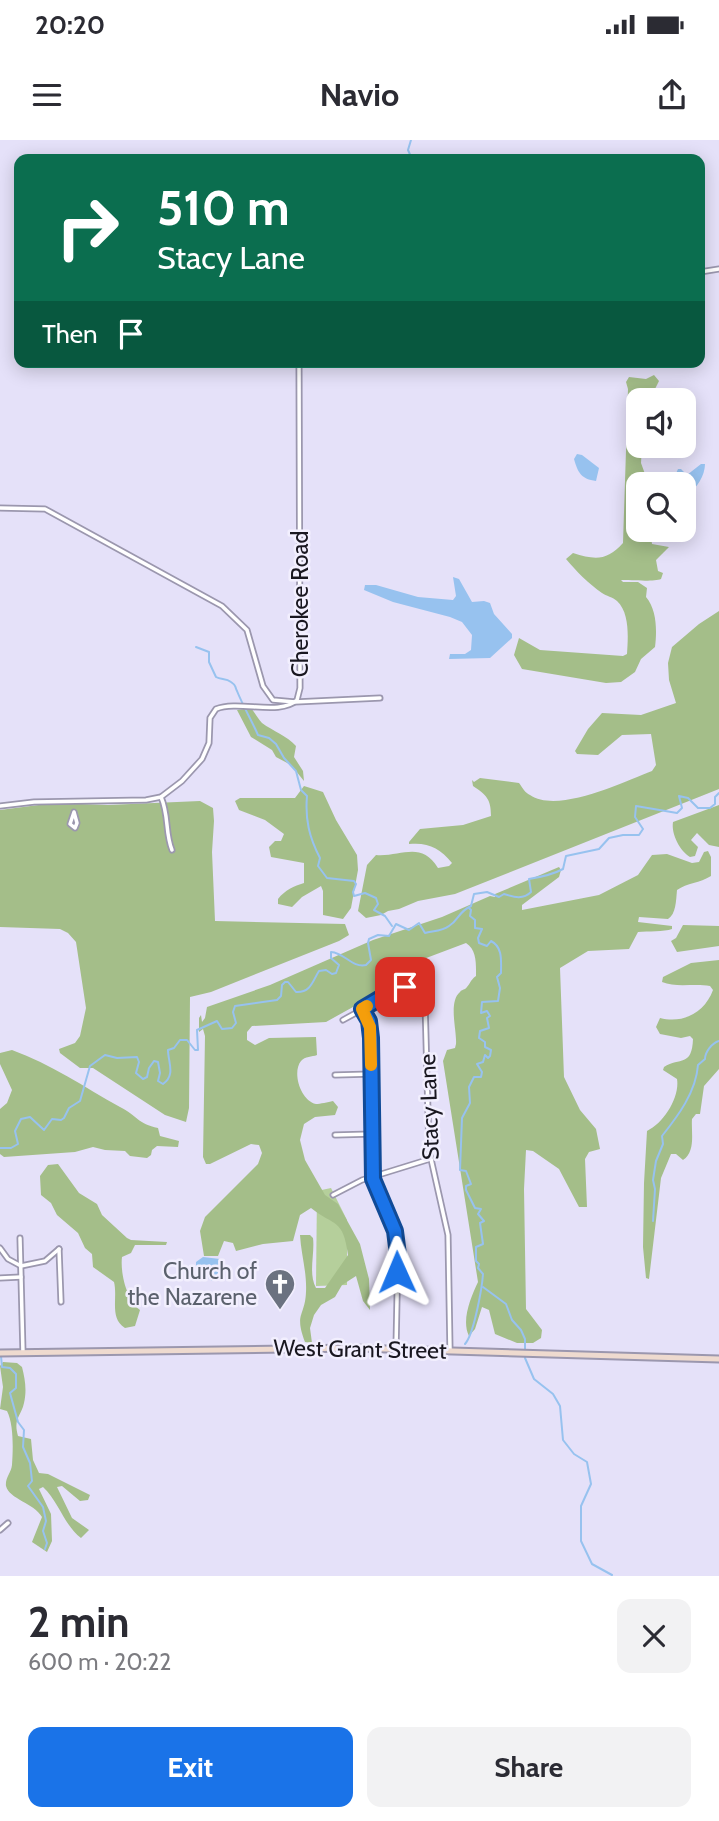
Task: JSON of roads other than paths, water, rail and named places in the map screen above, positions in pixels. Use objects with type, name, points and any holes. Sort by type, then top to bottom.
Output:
[{"type":"main road","name":"West Grant Street","points":[[0,1353],[396,1348],[719,1359]]},
{"type":"street","name":"Cherokee Road","points":[[161,797],[182,781],[202,759],[209,743],[210,718],[216,709],[231,706],[285,707],[295,702],[300,688],[299,368]]},
{"type":"street","points":[[0,508],[45,509],[222,606],[247,630],[262,686],[274,700],[295,702],[380,698]]},
{"type":"street","points":[[0,806],[146,800],[161,797],[166,809],[166,833],[172,850]]},
{"type":"street","points":[[73,801],[74,812]]},
{"type":"street","name":"Stacy Lane","points":[[343,1020],[402,987],[411,988],[424,998],[430,1158],[447,1228],[450,1350]]},
{"type":"street","points":[[362,1009],[369,1021],[371,1032],[373,1176],[393,1224],[398,1244],[396,1348]]},
{"type":"street","points":[[335,1075],[372,1074]]},
{"type":"street","points":[[335,1135],[372,1135]]},
{"type":"street","points":[[333,1195],[373,1176],[430,1158]]},
{"type":"street","points":[[20,1238],[23,1353]]},
{"type":"street","points":[[0,1248],[8,1258],[21,1266],[45,1261],[59,1249],[61,1302]]},
{"type":"street","points":[[0,1278],[21,1277]]},
{"type":"street","points":[[0,1530],[8,1523]]},
{"type":"water","points":[[577,454],[599,468],[596,481],[587,479],[579,472],[574,459]]},
{"type":"water","points":[[705,464],[696,486],[696,472],[691,472]]},
{"type":"water","points":[[453,577],[459,579],[472,602],[490,603],[494,614],[512,634],[512,638],[490,658],[449,659],[450,654],[465,654],[471,650],[472,635],[462,622],[393,602],[364,590],[365,585],[376,585],[418,597],[453,600],[456,596]]},
{"type":"water","points":[[203,1257],[220,1259],[220,1270],[212,1281],[196,1268],[196,1262]]},
{"type":"waterway","points":[[410,154],[408,150],[411,140]]},
{"type":"waterway","points":[[196,647],[209,652],[209,662],[216,677],[235,685],[258,735],[269,738],[276,744],[296,771],[301,790],[307,796],[307,820],[320,858],[318,866],[327,878],[354,881],[354,896],[365,893],[376,898],[378,904],[374,910],[385,916],[392,926]]},
{"type":"waterway","points":[[0,1148],[11,1148],[18,1144],[15,1131],[21,1119],[30,1117],[44,1130],[52,1119],[64,1118],[69,1108],[80,1101],[90,1066],[105,1055],[117,1058],[137,1057],[139,1062],[136,1073],[143,1079],[147,1077],[154,1061],[158,1062],[158,1081],[163,1084],[170,1072],[168,1050],[174,1048],[180,1040],[187,1040],[198,1050],[197,1030],[217,1021],[222,1029],[232,1028],[236,1023],[233,1012],[235,1006],[277,1000],[285,982],[296,992],[301,992],[311,985],[319,971],[336,973],[339,965],[331,958],[331,952],[357,964],[366,965],[371,960],[369,939],[378,935],[389,936],[396,924],[409,930],[419,923],[425,933],[444,929],[471,906],[474,894],[487,892],[499,897],[504,894],[525,896],[531,892],[529,879],[563,869],[566,856],[599,849],[609,838],[639,835],[643,829],[635,817],[636,806],[677,813],[682,808],[679,796],[688,798],[698,808],[710,808],[715,804],[715,797],[719,793]]},
{"type":"waterway","points":[[465,1344],[474,1321],[481,1289],[483,1274],[476,1261],[476,1247],[483,1244],[480,1223],[484,1221],[478,1214],[481,1209],[475,1208],[466,1190],[466,1186],[471,1184],[466,1171],[460,1170],[462,1118],[470,1103],[469,1087],[474,1077],[481,1077],[482,1072],[477,1064],[483,1062],[485,1055],[488,1058],[490,1056],[491,1050],[485,1047],[485,1042],[479,1038],[480,1031],[489,1028],[487,1018],[490,1016],[487,1011],[481,1013],[482,1002],[498,1001],[500,988],[497,977],[501,973],[498,947],[491,941],[487,946],[479,943],[482,929],[475,928],[475,920],[470,916],[469,908]]},
{"type":"waterway","points":[[653,1221],[653,1180],[656,1161],[663,1144],[662,1136],[690,1094],[698,1065],[705,1059],[709,1048],[719,1041]]},
{"type":"waterway","points":[[483,1287],[506,1304],[512,1320],[525,1339],[525,1358],[534,1379],[553,1394],[560,1406],[563,1440],[574,1454],[587,1462],[591,1484],[581,1506],[581,1541],[592,1564],[612,1575]]},
{"type":"waterway","points":[[1,1356],[2,1367],[10,1368],[16,1374],[16,1388],[10,1393],[18,1422],[24,1430],[23,1447],[30,1463],[32,1481],[28,1486],[43,1507],[46,1521],[43,1531],[47,1543],[45,1549]]},
{"type":"place","name":"Church of the Nazarene","points":[[280,1311]]}]
